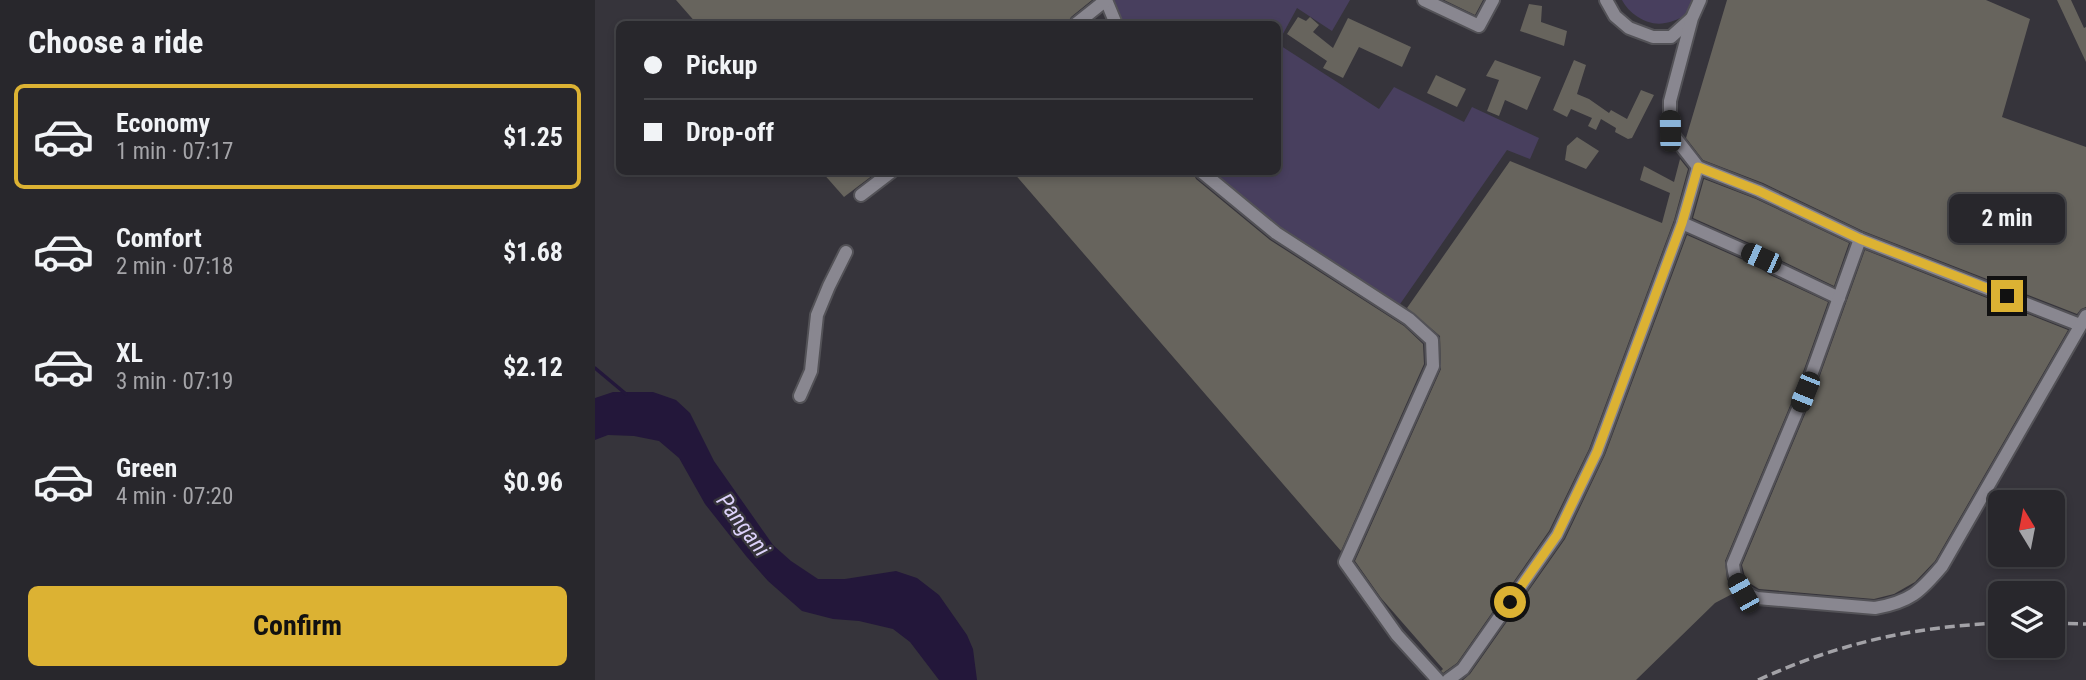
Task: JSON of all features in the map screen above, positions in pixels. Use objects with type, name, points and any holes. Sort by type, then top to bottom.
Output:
[{"type":"street","points":[[1080,21],[1106,0],[1115,21]]},
{"type":"street","points":[[1425,0],[1479,26],[1493,0]]},
{"type":"street","points":[[1607,0],[1615,16],[1629,28],[1653,37],[1671,37],[1692,18]]},
{"type":"street","points":[[1700,0],[1692,18],[1670,101],[1670,131],[1698,167],[1759,191],[1860,239],[2083,320],[1942,566],[1921,591],[1894,605],[1875,608],[1757,598],[1743,593],[1734,577],[1733,565],[1805,392],[1860,239]]},
{"type":"street","points":[[1448,680],[1463,669],[1557,535],[1597,452],[1682,223],[1698,167]]},
{"type":"street","points":[[861,195],[887,175]]},
{"type":"street","points":[[1206,175],[1276,233],[1409,319],[1432,340],[1433,366],[1345,562],[1397,635],[1438,680]]},
{"type":"street","points":[[1682,223],[1761,258],[1839,298]]},
{"type":"street","points":[[800,396],[811,370],[817,315],[846,252]]},
{"type":"shaded area","points":[[1113,0],[1350,0],[1332,31],[1297,8],[1281,37],[1281,21],[1122,21]]},
{"type":"shaded area","points":[[1622,0],[1694,0],[1687,15],[1659,24],[1640,18],[1629,10]]},
{"type":"shaded area","points":[[1281,46],[1379,109],[1394,87],[1464,122],[1472,107],[1539,138],[1530,159],[1507,150],[1398,307],[1278,230],[1213,175],[1281,175]]},
{"type":"water","name":"Pangani","points":[[613,392],[653,392],[676,400],[690,413],[714,461],[773,545],[818,579],[845,579],[896,571],[917,578],[939,595],[967,635],[973,649],[977,680],[939,680],[910,642],[893,629],[802,611],[768,581],[746,556],[705,504],[679,458],[659,441],[608,435],[595,440],[595,398]]},
{"type":"building","points":[[676,0],[1092,0],[1069,21],[694,21]]},
{"type":"building","points":[[1444,0],[1483,0],[1475,15]]},
{"type":"building","points":[[1727,0],[1986,0],[2030,19],[2002,117],[2086,147],[2086,307],[2077,314],[1863,231],[1763,183],[1703,160],[1686,138]]},
{"type":"building","points":[[2057,0],[2071,0],[2084,28],[2086,27],[2086,62]]},
{"type":"building","points":[[1529,4],[1542,6],[1541,22],[1567,31],[1564,46],[1520,31]]},
{"type":"building","points":[[1298,17],[1306,21],[1310,17],[1319,25],[1313,32],[1333,48],[1348,18],[1411,47],[1402,67],[1359,47],[1343,78],[1323,68],[1327,61],[1287,34]]},
{"type":"building","points":[[1495,60],[1541,77],[1527,110],[1505,100],[1499,116],[1487,111],[1499,80],[1486,76]]},
{"type":"building","points":[[1574,60],[1586,65],[1577,94],[1609,113],[1611,110],[1627,119],[1641,90],[1654,95],[1632,138],[1628,139],[1615,132],[1616,128],[1601,119],[1596,130],[1588,126],[1592,118],[1571,109],[1567,117],[1553,110]]},
{"type":"building","points":[[1436,75],[1466,89],[1457,107],[1427,93]]},
{"type":"building","points":[[1577,137],[1599,151],[1586,169],[1565,160],[1567,146]]},
{"type":"building","points":[[1680,159],[1688,169],[1674,220],[1589,449],[1549,531],[1457,663],[1443,673],[1443,669],[1381,598],[1355,561],[1441,369],[1440,336],[1407,308],[1510,161],[1662,223],[1670,193],[1640,180],[1644,166],[1674,182]]},
{"type":"building","points":[[825,175],[873,175],[844,197]]},
{"type":"building","points":[[1016,175],[1194,175],[1270,240],[1404,326],[1423,344],[1424,364],[1341,551]]},
{"type":"building","points":[[1704,179],[1756,199],[1849,243],[1834,286],[1765,250],[1693,218]]},
{"type":"building","points":[[1687,235],[1828,302],[1797,389],[1725,561],[1727,579],[1734,593],[1715,603],[1636,680],[1463,680],[1470,674],[1565,539],[1605,455]]},
{"type":"building","points":[[1865,250],[2068,330],[1935,561],[1915,582],[1894,594],[1874,599],[1759,589],[1746,581],[1742,565],[1813,395]]},
{"type":"waterway","points":[[595,368],[626,394]]},
{"type":"railway","points":[[2065,623],[2086,624]]},
{"type":"railway","points":[[1758,680],[1818,656],[1876,639],[1936,628],[1988,624]]},
{"type":"route","points":[[1510,602],[1557,535],[1597,452],[1682,223],[1698,167],[1759,191],[1860,239],[2007,296]]}]
